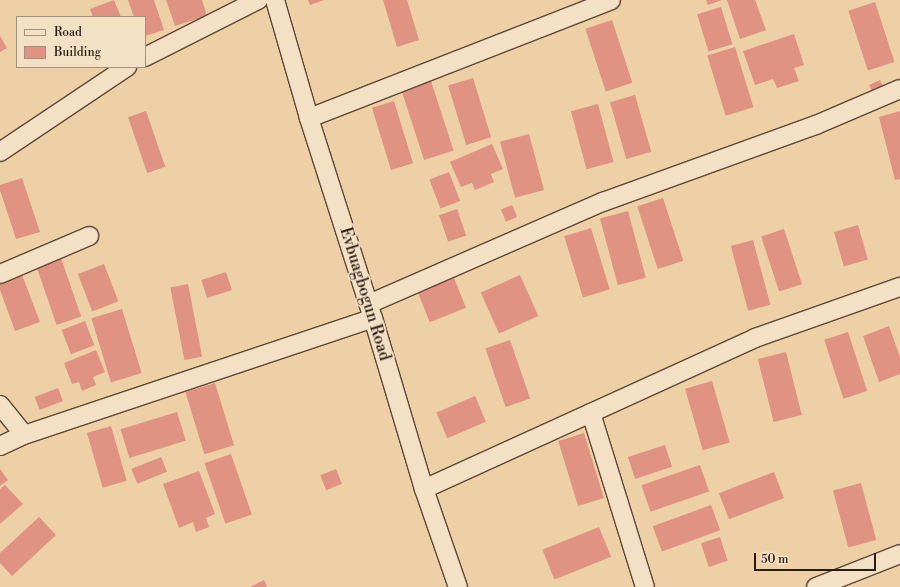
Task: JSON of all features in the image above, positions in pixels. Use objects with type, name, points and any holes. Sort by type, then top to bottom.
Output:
[{"type":"street","points":[[146,56],[258,0]]},
{"type":"street","name":"Evbuagbogun Road","points":[[275,0],[309,118],[371,311],[424,489],[458,587]]},
{"type":"street","points":[[309,118],[611,0]]},
{"type":"street","points":[[0,152],[126,68]]},
{"type":"street","points":[[0,446],[24,435],[371,311],[603,202],[816,125],[900,89]]},
{"type":"street","points":[[0,274],[89,236]]},
{"type":"street","points":[[424,489],[755,338],[900,287]]},
{"type":"street","points":[[0,405],[24,435]]},
{"type":"street","points":[[591,413],[645,587]]},
{"type":"street","points":[[816,587],[843,582],[900,554]]},
{"type":"building","points":[[114,0],[121,16],[93,16],[90,9]]},
{"type":"building","points":[[128,0],[154,0],[164,30],[146,36],[146,16],[134,16]]},
{"type":"building","points":[[166,0],[202,0],[207,16],[175,26]]},
{"type":"building","points":[[308,0],[324,0],[310,5]]},
{"type":"building","points":[[383,0],[407,0],[419,40],[397,47]]},
{"type":"building","points":[[706,0],[722,0],[708,5]]},
{"type":"building","points":[[727,0],[755,0],[766,30],[740,39]]},
{"type":"building","points":[[875,2],[894,62],[868,71],[848,11]]},
{"type":"building","points":[[721,7],[732,44],[708,52],[697,14]]},
{"type":"building","points":[[612,20],[632,83],[606,91],[585,29]]},
{"type":"building","points":[[794,34],[804,65],[794,68],[799,81],[777,88],[773,79],[755,85],[743,51]]},
{"type":"building","points":[[0,36],[7,48],[0,52]]},
{"type":"building","points":[[735,47],[753,107],[726,116],[707,55]]},
{"type":"building","points":[[473,78],[491,137],[466,145],[448,86]]},
{"type":"building","points":[[880,80],[885,91],[874,96],[869,85]]},
{"type":"building","points":[[431,81],[454,150],[424,160],[402,91]]},
{"type":"building","points":[[635,95],[651,152],[626,159],[610,102]]},
{"type":"building","points":[[394,101],[413,163],[391,170],[372,108]]},
{"type":"building","points":[[598,104],[614,162],[586,169],[571,111]]},
{"type":"building","points":[[146,111],[165,167],[147,173],[128,117]]},
{"type":"building","points":[[900,111],[900,179],[895,180],[879,117]]},
{"type":"building","points":[[529,134],[544,190],[515,198],[500,142]]},
{"type":"building","points":[[492,144],[503,169],[491,174],[494,182],[475,190],[472,183],[461,187],[450,162]]},
{"type":"building","points":[[449,172],[460,201],[441,208],[429,180]]},
{"type":"building","points":[[22,178],[40,232],[16,239],[0,190],[0,185]]},
{"type":"building","points":[[663,198],[683,261],[658,269],[637,206]]},
{"type":"building","points":[[512,205],[517,217],[506,222],[501,210]]},
{"type":"building","points":[[457,209],[466,235],[448,242],[439,215]]},
{"type":"building","points":[[628,211],[646,278],[618,285],[600,219]]},
{"type":"building","points":[[858,225],[868,260],[844,266],[834,232]]},
{"type":"building","points":[[591,228],[610,289],[583,297],[564,236]]},
{"type":"building","points":[[784,229],[802,284],[779,292],[761,236]]},
{"type":"building","points":[[753,240],[770,305],[748,311],[731,246]]},
{"type":"building","points":[[61,258],[81,317],[57,325],[36,266]]},
{"type":"building","points":[[104,264],[118,301],[92,311],[78,274]]},
{"type":"building","points":[[19,267],[40,322],[15,331],[0,290],[0,274]]},
{"type":"building","points":[[226,272],[232,290],[207,298],[201,280]]},
{"type":"building","points":[[520,275],[538,316],[499,334],[481,292]]},
{"type":"building","points":[[454,278],[466,308],[430,322],[418,293]]},
{"type":"building","points":[[188,284],[202,357],[184,360],[170,287]]},
{"type":"building","points":[[122,309],[142,373],[111,382],[91,318]]},
{"type":"building","points":[[85,321],[94,345],[71,354],[62,330]]},
{"type":"building","points":[[889,326],[900,357],[900,374],[879,382],[863,336]]},
{"type":"building","points":[[848,332],[867,391],[843,399],[824,340]]},
{"type":"building","points":[[510,340],[530,399],[506,407],[485,348]]},
{"type":"building","points":[[96,350],[105,372],[93,377],[96,385],[82,391],[79,382],[72,384],[64,363]]},
{"type":"building","points":[[786,352],[802,415],[774,422],[758,359]]},
{"type":"building","points":[[712,381],[730,443],[703,450],[685,389]]},
{"type":"building","points":[[215,383],[234,445],[204,454],[185,392]]},
{"type":"building","points":[[58,388],[63,401],[40,410],[35,397]]},
{"type":"building","points":[[475,396],[486,422],[447,438],[436,412]]},
{"type":"building","points":[[177,412],[186,441],[129,458],[121,429]]},
{"type":"building","points":[[111,426],[127,481],[103,488],[87,433]]},
{"type":"building","points":[[584,433],[604,498],[578,506],[558,441]]},
{"type":"building","points":[[665,445],[672,467],[635,479],[628,457]]},
{"type":"building","points":[[231,454],[252,515],[225,524],[205,463]]},
{"type":"building","points":[[161,457],[167,472],[137,484],[131,469]]},
{"type":"building","points":[[700,465],[709,491],[650,512],[641,485]]},
{"type":"building","points":[[0,469],[8,480],[0,486]]},
{"type":"building","points":[[336,469],[342,484],[326,490],[320,475]]},
{"type":"building","points":[[199,471],[215,514],[206,518],[209,527],[196,532],[193,522],[179,528],[163,484]]},
{"type":"building","points":[[774,472],[784,498],[729,519],[719,493]]},
{"type":"building","points":[[861,483],[876,540],[848,547],[833,491]]},
{"type":"building","points":[[5,485],[23,504],[0,524],[0,489]]},
{"type":"building","points":[[711,505],[720,530],[662,552],[653,526]]},
{"type":"building","points":[[39,517],[56,535],[12,576],[0,563],[0,553]]},
{"type":"building","points":[[599,527],[611,557],[554,580],[542,550]]},
{"type":"building","points":[[720,537],[728,561],[709,567],[701,543]]},
{"type":"building","points":[[264,580],[267,587],[250,587]]}]
